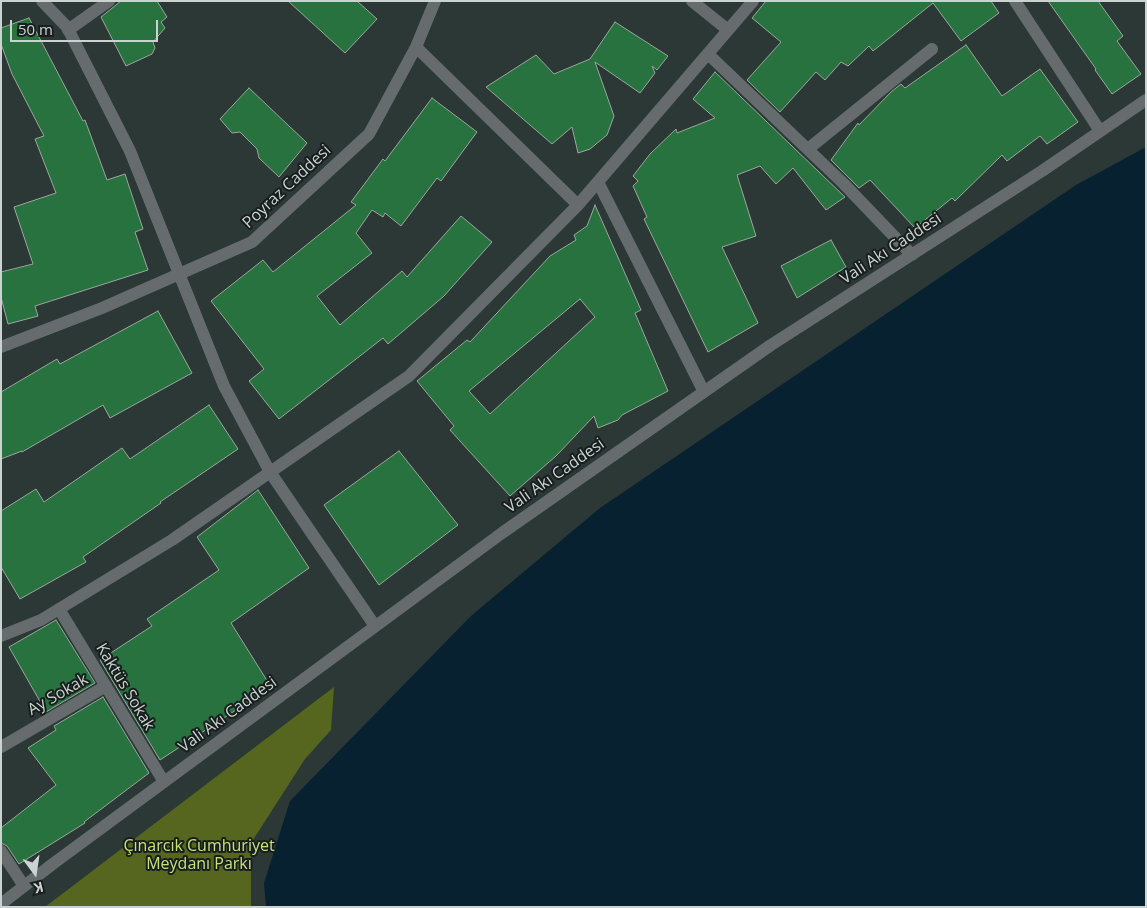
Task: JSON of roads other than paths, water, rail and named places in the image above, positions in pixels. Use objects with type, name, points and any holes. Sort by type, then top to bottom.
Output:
[{"type":"street","points":[[42,1],[68,30],[130,152],[224,386],[270,472],[375,626]]},
{"type":"street","points":[[68,30],[109,1]]},
{"type":"street","points":[[692,1],[728,30]]},
{"type":"street","points":[[1,636],[41,620],[172,540],[409,376],[578,205],[754,1]]},
{"type":"street","points":[[1015,1],[1100,131]]},
{"type":"street","name":"Poyraz Caddesi","points":[[1,348],[102,308],[252,242],[369,134],[416,47],[434,2]]},
{"type":"street","points":[[416,47],[578,205]]},
{"type":"street","points":[[808,149],[932,49]]},
{"type":"street","points":[[708,54],[844,183],[912,255]]},
{"type":"street","name":"Vali Akı Caddesi","points":[[1,904],[502,533],[771,346],[1146,100]]},
{"type":"street","points":[[598,182],[704,392]]},
{"type":"street","name":"Kaktüs Sokak","points":[[59,609],[164,782]]},
{"type":"street","name":"Ay Sokak","points":[[1,747],[106,686]]},
{"type":"street","points":[[1,852],[24,886]]},
{"type":"water","points":[[1146,147],[1146,907],[266,907],[264,883],[290,801],[471,616],[600,508],[1076,185]]},
{"type":"park label","name":"Çınarcık Cumhuriyet Meydanı Parkı","points":[[199,855]]}]
